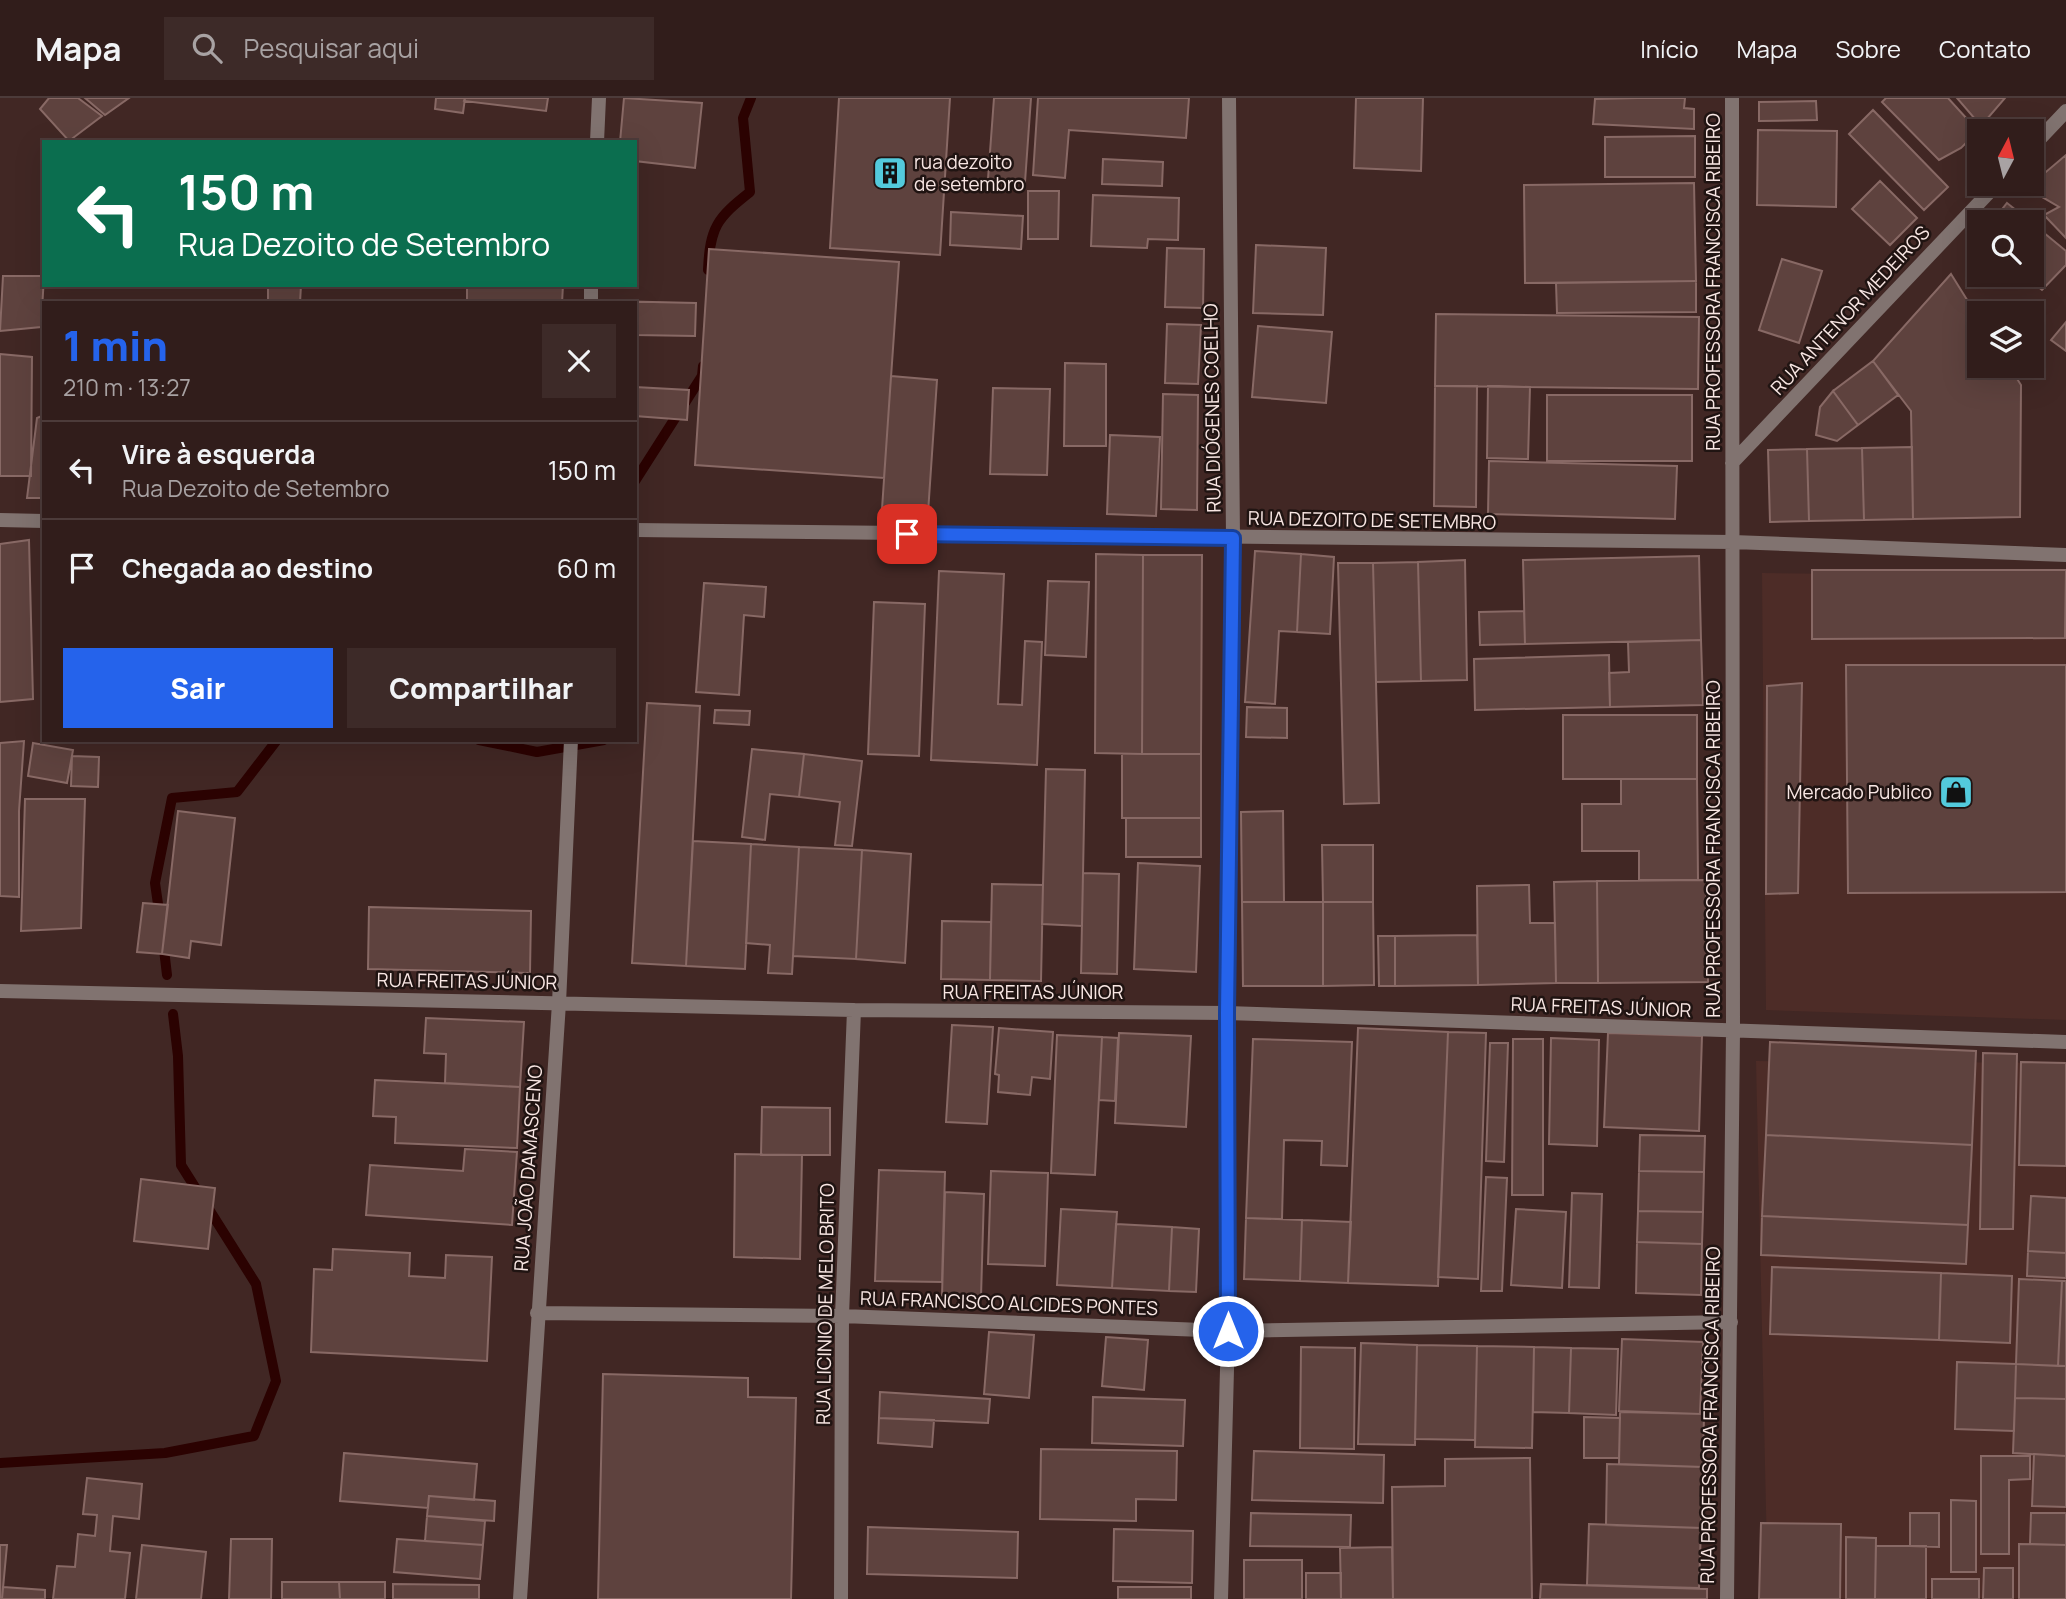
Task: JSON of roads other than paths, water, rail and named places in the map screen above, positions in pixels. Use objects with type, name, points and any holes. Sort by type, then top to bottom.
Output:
[{"type":"street","points":[[597,140],[599,98]]},
{"type":"street","name":"RUA DIÓGENES COELHO","points":[[1221,1599],[1228,1331],[1227,1013],[1233,538],[1229,98]]},
{"type":"street","name":"RUA PROFESSORA FRANCISCA RIBEIRO","points":[[1727,1599],[1733,1031],[1732,98]]},
{"type":"street","points":[[2044,134],[2066,111]]},
{"type":"street","name":"RUA ANTENOR MEDEIROS","points":[[1732,463],[1986,196]]},
{"type":"street","points":[[0,520],[42,521]]},
{"type":"street","name":"RUA DEZOITO DE SETEMBRO","points":[[637,530],[1733,542],[2066,555]]},
{"type":"street","name":"RUA JOÃO DAMASCENO","points":[[520,1599],[559,1003],[572,742]]},
{"type":"street","name":"RUA FREITAS JÚNIOR","points":[[0,991],[854,1010],[1227,1013],[2066,1042]]},
{"type":"street","name":"RUA LICINIO DE MELO BRITO","points":[[841,1599],[842,1316],[854,1010]]},
{"type":"street","name":"RUA FRANCISCO ALCIDES PONTES","points":[[537,1313],[842,1316],[1228,1331],[1731,1322]]},
{"type":"waterway","points":[[708,270],[711,243],[717,225],[730,209],[750,192],[743,118],[751,98]]},
{"type":"waterway","points":[[637,478],[702,376],[703,366]]},
{"type":"waterway","points":[[160,918],[155,883],[172,798],[237,792],[275,742]]},
{"type":"waterway","points":[[489,742],[537,752],[593,742]]},
{"type":"waterway","points":[[163,941],[167,975]]},
{"type":"waterway","points":[[0,1463],[165,1453],[254,1436],[276,1381],[256,1284],[181,1165],[178,1056],[173,1014]]},
{"type":"place","name":"rua dezoito de setembro","points":[[890,173]]},
{"type":"place","name":"Mercado Publico","points":[[1956,792]]}]
